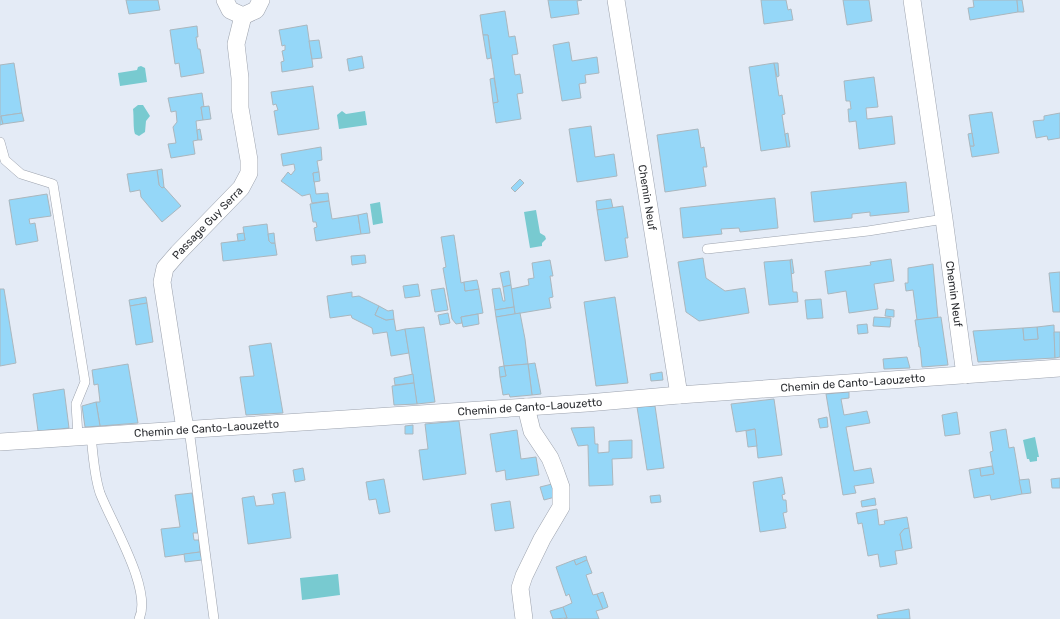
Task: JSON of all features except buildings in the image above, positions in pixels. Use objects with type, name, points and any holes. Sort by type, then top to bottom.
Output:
[{"type":"street","points":[[225,0],[230,10],[243,16],[256,10],[261,0]]},
{"type":"street","name":"Chemin Neuf","points":[[616,0],[679,395]]},
{"type":"street","name":"Chemin Neuf","points":[[912,0],[965,375]]},
{"type":"street","name":"Passage Guy Serra","points":[[187,429],[162,282],[166,268],[178,253],[241,188],[249,173],[249,160],[240,108],[240,78],[236,44],[243,16]]},
{"type":"street","name":"Chemin de Canto-Laouzetto","points":[[0,442],[526,407],[1060,368]]},
{"type":"street","points":[[524,619],[520,588],[524,576],[542,539],[561,507],[561,487],[550,458],[532,430],[526,407]]},
{"type":"lane","points":[[0,142],[5,160],[21,174],[53,184],[85,382],[76,404],[100,492],[125,546],[142,597],[141,615],[139,619]]},
{"type":"lane","points":[[706,249],[868,231],[944,219]]},
{"type":"lane","points":[[187,429],[214,619]]},
{"type":"water","points":[[141,66],[145,68],[147,82],[120,86],[118,73],[137,70],[138,67]]},
{"type":"water","points":[[138,105],[143,105],[150,116],[146,121],[145,132],[139,136],[134,132],[133,109]]},
{"type":"water","points":[[342,111],[346,114],[365,111],[367,125],[339,129],[337,115]]},
{"type":"water","points":[[380,202],[383,223],[373,225],[370,204]]},
{"type":"water","points":[[536,210],[540,233],[545,236],[546,239],[542,243],[542,246],[530,248],[524,212]]},
{"type":"water","points":[[1035,437],[1039,457],[1037,457],[1037,461],[1030,462],[1029,459],[1027,459],[1023,440]]},
{"type":"water","points":[[338,574],[340,595],[302,600],[300,578]]}]
